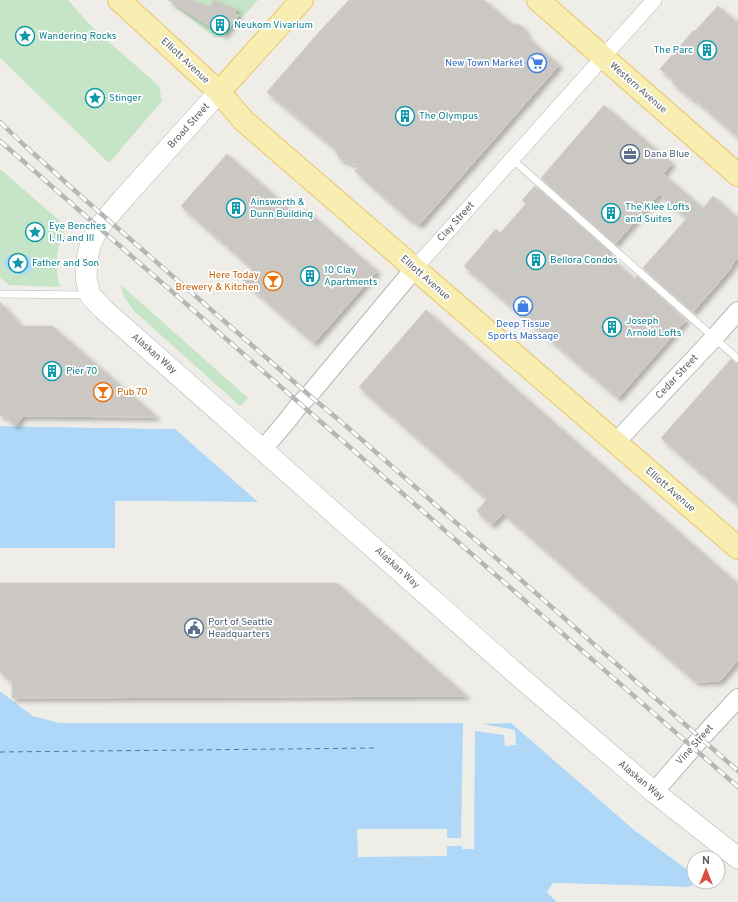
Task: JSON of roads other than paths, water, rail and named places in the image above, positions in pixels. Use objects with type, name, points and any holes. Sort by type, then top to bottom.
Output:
[{"type":"main road","name":"Elliott Avenue","points":[[119,0],[219,92],[244,121],[738,548]]},
{"type":"main road","name":"Broad Street","points":[[90,295],[86,276],[87,259],[92,242],[99,227],[302,0]]},
{"type":"main road","name":"Western Avenue","points":[[538,0],[738,175]]},
{"type":"main road","name":"Alaskan Way","points":[[90,295],[103,309],[519,676],[654,792],[738,858]]},
{"type":"street","name":"Clay Street","points":[[263,449],[415,268],[654,0]]},
{"type":"street","name":"Cedar Street","points":[[615,443],[738,311]]},
{"type":"street","name":"Vine Street","points":[[654,792],[738,698]]},
{"type":"lane","points":[[512,159],[738,359]]},
{"type":"lane","points":[[0,294],[90,295]]},
{"type":"water","points":[[15,253],[25,255],[32,260],[32,270],[28,273],[22,274],[10,272],[6,267],[4,260],[8,256]]},
{"type":"water","points":[[0,426],[175,429],[258,502],[116,501],[115,548],[0,548]]},
{"type":"water","points":[[0,691],[33,716],[60,723],[511,723],[634,830],[686,869],[686,887],[553,883],[547,892],[557,902],[0,902]]},
{"type":"railway","points":[[0,122],[83,198],[345,425],[738,771]]},
{"type":"railway","points":[[0,141],[738,787]]},
{"type":"place","name":"Neukom Vivarium","points":[[220,25]]},
{"type":"place","name":"Wandering Rocks","points":[[25,36]]},
{"type":"place","name":"The Parc","points":[[707,50]]},
{"type":"place","name":"New Town Market","points":[[537,63]]},
{"type":"place","name":"Stinger","points":[[95,98]]},
{"type":"place","name":"The Olympus","points":[[405,116]]},
{"type":"place","name":"Dana Blue","points":[[630,154]]},
{"type":"place","name":"Ainsworth & Dunn Building","points":[[236,208]]},
{"type":"place","name":"The Klee Lofts and Suites","points":[[611,213]]},
{"type":"place","name":"Eye Benches I, II, and III","points":[[35,232]]},
{"type":"place","name":"Bellora Condos","points":[[536,260]]},
{"type":"place","name":"Father and Son","points":[[18,263]]},
{"type":"place","name":"10 Clay Apartments","points":[[310,276]]},
{"type":"place","name":"Here Today Brewery & Kitchen","points":[[273,281]]},
{"type":"place","name":"Deep Tissue Sports Massage","points":[[523,306]]},
{"type":"place","name":"Joseph Arnold Lofts","points":[[612,327]]},
{"type":"place","name":"Pier 70","points":[[52,371]]},
{"type":"place","name":"Pub 70","points":[[103,392]]},
{"type":"place","name":"Port of Seattle Headquarters","points":[[194,628]]}]
